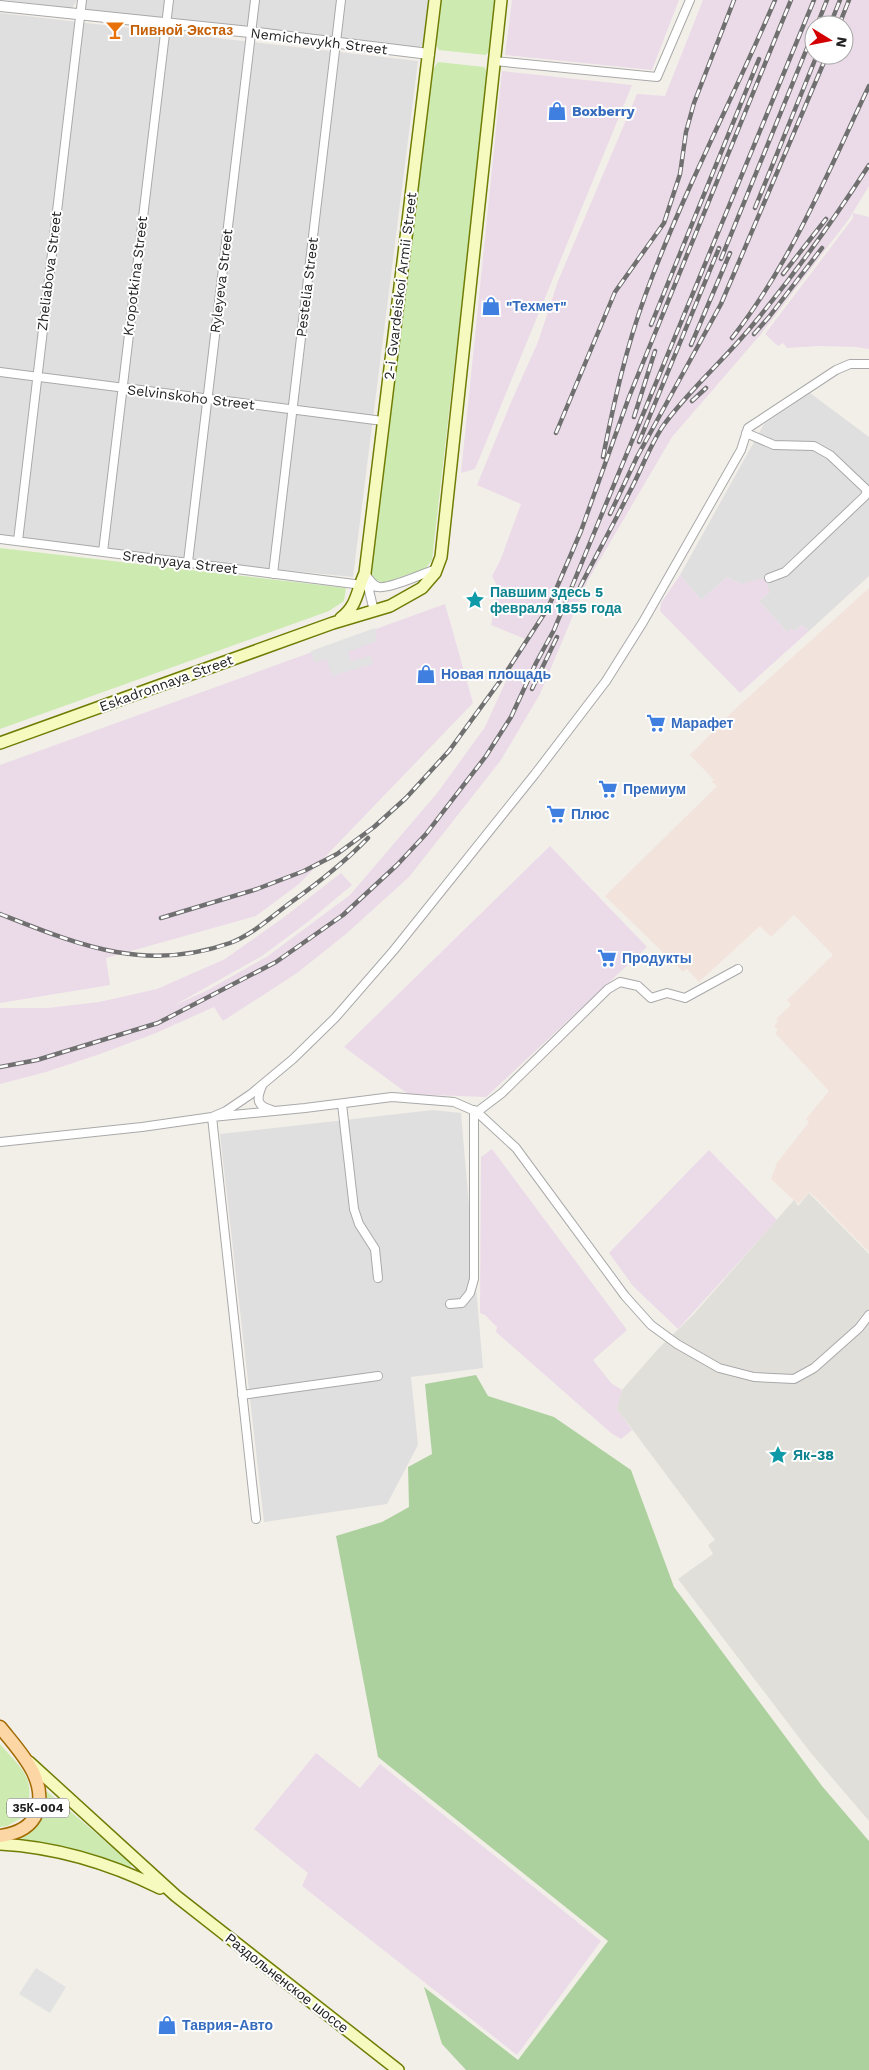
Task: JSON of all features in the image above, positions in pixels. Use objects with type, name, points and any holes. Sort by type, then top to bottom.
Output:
[{"type":"main road","name":"2-i Gvardeiskoi Armii Street","points":[[333,623],[350,612],[364,586],[435,0]]},
{"type":"main road","points":[[333,623],[390,606],[422,588],[437,568],[441,557],[501,0]]},
{"type":"main road","name":"Eskadronnaya Street","points":[[0,743],[333,623]]},
{"type":"main road","name":"35К-004","points":[[0,1727],[26,1760],[36,1777],[40,1792],[40,1804],[35,1816],[27,1826],[17,1832],[0,1836]]},
{"type":"main road","points":[[26,1760],[176,1896]]},
{"type":"main road","points":[[0,1844],[31,1847],[74,1857],[134,1875],[176,1896]]},
{"type":"main road","name":"Раздольненское шоссе","points":[[176,1896],[398,2070]]},
{"type":"street","name":"Zheliabova Street","points":[[18,541],[82,0]]},
{"type":"street","name":"Kropotkina Street","points":[[103,552],[169,0]]},
{"type":"street","name":"Ryleyeva Street","points":[[188,562],[255,0]]},
{"type":"street","name":"Pestelia Street","points":[[273,574],[341,0]]},
{"type":"street","points":[[494,61],[657,78],[690,0]]},
{"type":"street","name":"Nemichevykh Street","points":[[0,6],[250,32],[429,54]]},
{"type":"street","points":[[212,1117],[226,1111],[262,1084],[293,1059],[335,1018],[387,958],[535,774],[601,688],[643,622],[741,450],[748,428],[836,370],[850,364],[869,364]]},
{"type":"street","name":"Selvinskoho Street","points":[[0,372],[383,421]]},
{"type":"street","points":[[746,433],[774,444],[814,446],[830,455],[867,490],[865,496],[785,572],[769,578]]},
{"type":"street","name":"Srednyaya Street","points":[[0,539],[378,587],[384,587],[420,576],[437,568]]},
{"type":"street","points":[[365,573],[372,583],[378,587]]},
{"type":"street","points":[[364,586],[374,611]]},
{"type":"street","points":[[476,1111],[502,1092],[608,989],[620,982],[638,986],[651,998],[667,993],[685,998],[738,970]]},
{"type":"street","points":[[262,1084],[258,1103],[264,1108],[276,1111]]},
{"type":"street","points":[[0,1142],[145,1127],[212,1117],[392,1097],[454,1102],[476,1111],[516,1148],[625,1296],[651,1325],[677,1344],[719,1368],[754,1377],[794,1379],[814,1368],[859,1328],[869,1315]]},
{"type":"street","points":[[342,1104],[354,1209],[359,1224],[375,1249],[378,1278]]},
{"type":"street","points":[[450,1304],[462,1303],[470,1293],[474,1280],[476,1111]]},
{"type":"street","points":[[212,1117],[256,1519]]},
{"type":"street","points":[[242,1395],[378,1376]]},
{"type":"shaded area","points":[[4,0],[77,0],[72,8]]},
{"type":"shaded area","points":[[85,0],[166,0],[162,20],[88,12]]},
{"type":"shaded area","points":[[172,0],[251,0],[248,23],[243,29],[174,22],[170,16]]},
{"type":"shaded area","points":[[258,0],[338,0],[334,35],[329,39],[261,30],[256,24]]},
{"type":"shaded area","points":[[344,0],[428,0],[424,42],[421,47],[415,49],[344,41],[340,36]]},
{"type":"shaded area","points":[[512,0],[679,0],[652,70],[505,55]]},
{"type":"shaded area","points":[[703,0],[869,0],[869,186],[849,219],[761,334],[672,437],[588,580],[540,694],[501,760],[409,877],[346,934],[297,973],[223,1021],[214,1007],[156,1033],[100,1054],[46,1072],[0,1084],[0,1008],[48,1008],[99,1002],[157,989],[225,959],[283,918],[341,873],[352,885],[309,921],[262,956],[173,1006],[206,991],[268,956],[350,895],[438,792],[485,727],[525,639],[491,625],[498,588],[492,576],[500,561],[521,504],[477,485],[538,342],[558,281],[637,94],[665,96]]},
{"type":"shaded area","points":[[0,13],[418,61],[353,577],[0,541]]},
{"type":"shaded area","points":[[502,71],[632,85],[475,469],[461,473]]},
{"type":"shaded area","points":[[853,213],[869,217],[869,349],[820,346],[787,348],[783,343],[778,346],[765,334],[853,218]]},
{"type":"shaded area","points":[[810,393],[869,437],[869,576],[809,631],[802,625],[794,632],[787,632],[759,601],[770,592],[741,584],[727,577],[701,600],[680,575],[764,424]]},
{"type":"shaded area","points":[[680,575],[701,600],[727,577],[741,584],[764,578],[770,592],[759,601],[787,632],[791,628],[795,631],[802,625],[809,631],[740,693],[660,611],[661,603]]},
{"type":"shaded area","points":[[869,588],[869,1252],[810,1192],[798,1204],[771,1179],[777,1163],[809,1122],[806,1119],[829,1091],[775,1033],[778,1030],[774,1026],[778,1021],[776,1019],[791,1005],[787,1000],[833,955],[794,915],[771,937],[760,926],[699,982],[687,969],[683,972],[605,896],[717,786],[712,782],[714,780],[690,755],[734,710]]},
{"type":"shaded area","points":[[445,604],[473,703],[299,884],[256,916],[106,958],[110,985],[0,1003],[0,765]]},
{"type":"shaded area","points":[[375,628],[377,641],[348,652],[351,661],[371,656],[373,664],[332,676],[327,659],[314,663],[311,651]]},
{"type":"shaded area","points":[[550,846],[647,947],[486,1097],[408,1094],[344,1047]]},
{"type":"shaded area","points":[[433,1110],[461,1113],[483,1368],[411,1377],[418,1445],[387,1504],[264,1522],[220,1134]]},
{"type":"shaded area","points":[[492,1149],[627,1330],[593,1360],[611,1383],[622,1390],[617,1409],[632,1430],[621,1439],[611,1433],[496,1332],[497,1327],[485,1315],[480,1313],[481,1157]]},
{"type":"shaded area","points":[[709,1150],[777,1220],[678,1329],[633,1286],[609,1253]]},
{"type":"shaded area","points":[[809,1193],[869,1254],[869,1821],[810,1752],[678,1579],[713,1554],[708,1545],[715,1540],[617,1409],[622,1390],[658,1349],[694,1314],[794,1200],[798,1206]]},
{"type":"shaded area","points":[[316,1753],[360,1788],[380,1764],[601,1941],[517,2055],[302,1886],[308,1873],[254,1829]]},
{"type":"shaded area","points":[[36,1968],[66,1987],[50,2013],[19,1994]]},
{"type":"green space","points":[[440,0],[496,0],[490,50],[486,55],[439,50],[435,43]]},
{"type":"green space","points":[[438,62],[484,67],[488,73],[432,560],[425,569],[383,583],[374,579],[371,573],[433,69]]},
{"type":"green space","points":[[0,548],[346,588],[344,601],[329,611],[0,729]]},
{"type":"green space","points":[[476,1375],[488,1396],[554,1417],[631,1470],[674,1587],[822,1786],[869,1841],[869,2070],[466,2070],[442,2044],[424,1987],[518,2060],[608,1941],[378,1757],[336,1536],[382,1522],[409,1507],[408,1467],[432,1454],[425,1384]]},
{"type":"green space","points":[[0,1744],[26,1775],[29,1792],[25,1816],[7,1826],[0,1827]]},
{"type":"green space","points":[[44,1789],[132,1864],[130,1868],[16,1837]]},
{"type":"railway","points":[[556,433],[615,292],[664,223],[680,174],[686,132],[694,103],[734,0]]},
{"type":"railway","points":[[603,457],[632,335],[659,258],[775,0]]},
{"type":"railway","points":[[161,918],[257,889],[304,871],[337,854],[374,827],[406,798],[449,751],[503,677],[548,608],[581,531],[629,397],[791,0]]},
{"type":"railway","points":[[0,1067],[37,1060],[158,1023],[276,962],[343,915],[397,865],[426,834],[486,756],[511,717],[536,663],[554,630],[814,0]]},
{"type":"railway","points":[[821,15],[827,0]]},
{"type":"railway","points":[[834,15],[840,0]]},
{"type":"railway","points":[[843,15],[849,0]]},
{"type":"railway","points":[[721,259],[804,56]]},
{"type":"railway","points":[[651,325],[759,59]]},
{"type":"railway","points":[[755,208],[813,65]]},
{"type":"railway","points":[[610,514],[637,457],[721,304],[823,65]]},
{"type":"railway","points":[[732,338],[773,279],[790,248],[823,184],[869,86]]},
{"type":"railway","points":[[580,587],[653,442],[663,426],[684,400],[740,340],[783,288],[813,248],[869,165]]},
{"type":"railway","points":[[783,274],[826,219]]},
{"type":"railway","points":[[639,442],[719,248]]},
{"type":"railway","points":[[754,334],[822,248]]},
{"type":"railway","points":[[691,345],[730,253]]},
{"type":"railway","points":[[634,417],[655,351]]},
{"type":"railway","points":[[692,401],[706,388]]},
{"type":"railway","points":[[532,689],[557,637]]},
{"type":"railway","points":[[0,914],[57,936],[113,951],[141,955],[199,952],[238,940],[254,931],[311,888],[350,856],[368,838]]},
{"type":"place","name":"Пивной Экстаз","points":[[115,30]]},
{"type":"place","name":"Boxberry","points":[[557,111]]},
{"type":"place","name":"\"Техмет\"","points":[[491,306]]},
{"type":"place","name":"Павшим здесь 5 февраля 1855 года","points":[[475,600]]},
{"type":"place","name":"Новая площадь","points":[[426,674]]},
{"type":"place","name":"Марафет","points":[[656,723]]},
{"type":"place","name":"Премиум","points":[[608,789]]},
{"type":"place","name":"Плюс","points":[[556,814]]},
{"type":"place","name":"Продукты","points":[[607,958]]},
{"type":"place","name":"Як-38","points":[[778,1455]]},
{"type":"place","name":"Таврия-Авто","points":[[167,2025]]}]
